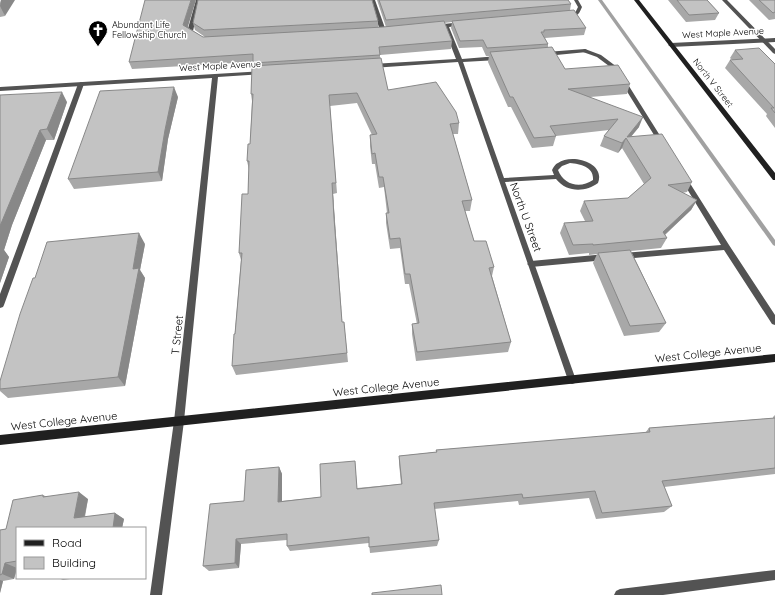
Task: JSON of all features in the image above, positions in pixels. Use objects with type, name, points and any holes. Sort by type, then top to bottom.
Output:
[{"type":"street","points":[[198,0],[190,32],[200,38]]},
{"type":"street","points":[[373,0],[382,31]]},
{"type":"street","points":[[564,14],[577,14],[580,7],[576,0]]},
{"type":"street","name":"North V Street","points":[[636,0],[775,178]]},
{"type":"street","points":[[724,0],[775,52]]},
{"type":"street","points":[[430,27],[468,23]]},
{"type":"street","name":"North U Street","points":[[446,26],[460,61],[572,380]]},
{"type":"street","points":[[375,32],[390,30]]},
{"type":"street","name":"West Maple Avenue","points":[[672,45],[775,40]]},
{"type":"street","points":[[538,55],[585,51],[599,56],[615,68],[664,147]]},
{"type":"street","points":[[366,67],[507,58]]},
{"type":"street","name":"West Maple Avenue","points":[[0,89],[271,72]]},
{"type":"street","name":"T Street","points":[[156,595],[179,421],[215,76]]},
{"type":"street","points":[[0,305],[81,84]]},
{"type":"street","points":[[501,180],[557,177],[567,185],[578,188],[592,185],[597,177],[595,171],[590,166],[583,162],[570,160],[560,164],[555,170],[557,177]]},
{"type":"street","points":[[681,174],[775,322]]},
{"type":"street","points":[[531,264],[726,246]]},
{"type":"street","name":"West College Avenue","points":[[0,440],[775,358]]},
{"type":"street","points":[[620,595],[775,575]]},
{"type":"building","points":[[145,0],[191,0],[183,25],[203,37],[383,27],[444,21],[452,41],[379,47],[380,55],[253,63],[253,54],[129,62]]},
{"type":"building","points":[[198,0],[372,0],[378,21],[204,30],[193,23]]},
{"type":"building","points":[[379,0],[568,0],[571,4],[386,20]]},
{"type":"building","points":[[677,0],[707,0],[719,13],[689,15]]},
{"type":"building","points":[[759,0],[775,0],[775,12],[773,13]]},
{"type":"building","points":[[574,10],[586,28],[544,30],[544,32],[541,32],[548,44],[487,48],[483,40],[460,41],[452,21]]},
{"type":"building","points":[[552,47],[565,69],[618,65],[630,84],[568,89],[643,117],[627,137],[662,134],[692,182],[668,185],[697,200],[663,232],[667,238],[593,245],[573,245],[564,223],[593,221],[584,201],[628,198],[651,178],[626,138],[622,143],[604,136],[618,119],[550,126],[556,136],[534,138],[513,97],[510,97],[490,52]]},
{"type":"building","points":[[759,48],[775,64],[775,113],[771,108],[774,108],[730,60],[743,59],[735,50]]},
{"type":"building","points":[[381,58],[388,90],[436,82],[456,112],[459,123],[450,124],[472,200],[462,201],[474,241],[486,241],[494,267],[489,268],[511,342],[417,352],[412,324],[419,323],[410,274],[405,274],[400,238],[390,239],[386,213],[389,213],[383,177],[379,177],[375,153],[372,154],[370,135],[377,134],[357,93],[329,95],[336,183],[332,183],[334,218],[342,322],[344,322],[347,353],[232,366],[242,253],[239,253],[242,194],[248,194],[249,161],[247,161],[248,144],[250,144],[253,94],[251,94],[252,66]]},
{"type":"building","points":[[174,87],[158,172],[68,179],[100,91]]},
{"type":"building","points":[[62,92],[47,129],[40,130],[0,226],[0,95]]},
{"type":"building","points":[[139,233],[133,269],[139,268],[118,377],[0,389],[0,381],[20,314],[33,278],[35,278],[47,242]]},
{"type":"building","points":[[630,250],[666,323],[630,326],[598,253]]},
{"type":"building","points":[[775,418],[775,468],[662,481],[672,506],[602,513],[595,491],[523,498],[522,494],[434,503],[439,540],[369,547],[369,537],[287,546],[287,534],[236,539],[235,563],[203,566],[210,504],[244,501],[246,470],[279,467],[278,502],[321,497],[320,464],[355,461],[357,489],[402,484],[399,456],[437,452],[436,450],[650,432],[649,428]]},
{"type":"building","points":[[79,492],[74,518],[115,513],[113,527],[16,527],[16,561],[5,563],[2,574],[0,575],[0,530],[6,529],[13,500],[43,495],[43,497]]},
{"type":"building","points":[[441,585],[442,595],[372,595],[372,593]]},
{"type":"waterway","points":[[600,0],[775,244]]},
{"type":"place","name":"Abundant Life Fellowship Church","points":[[98,47]]}]
